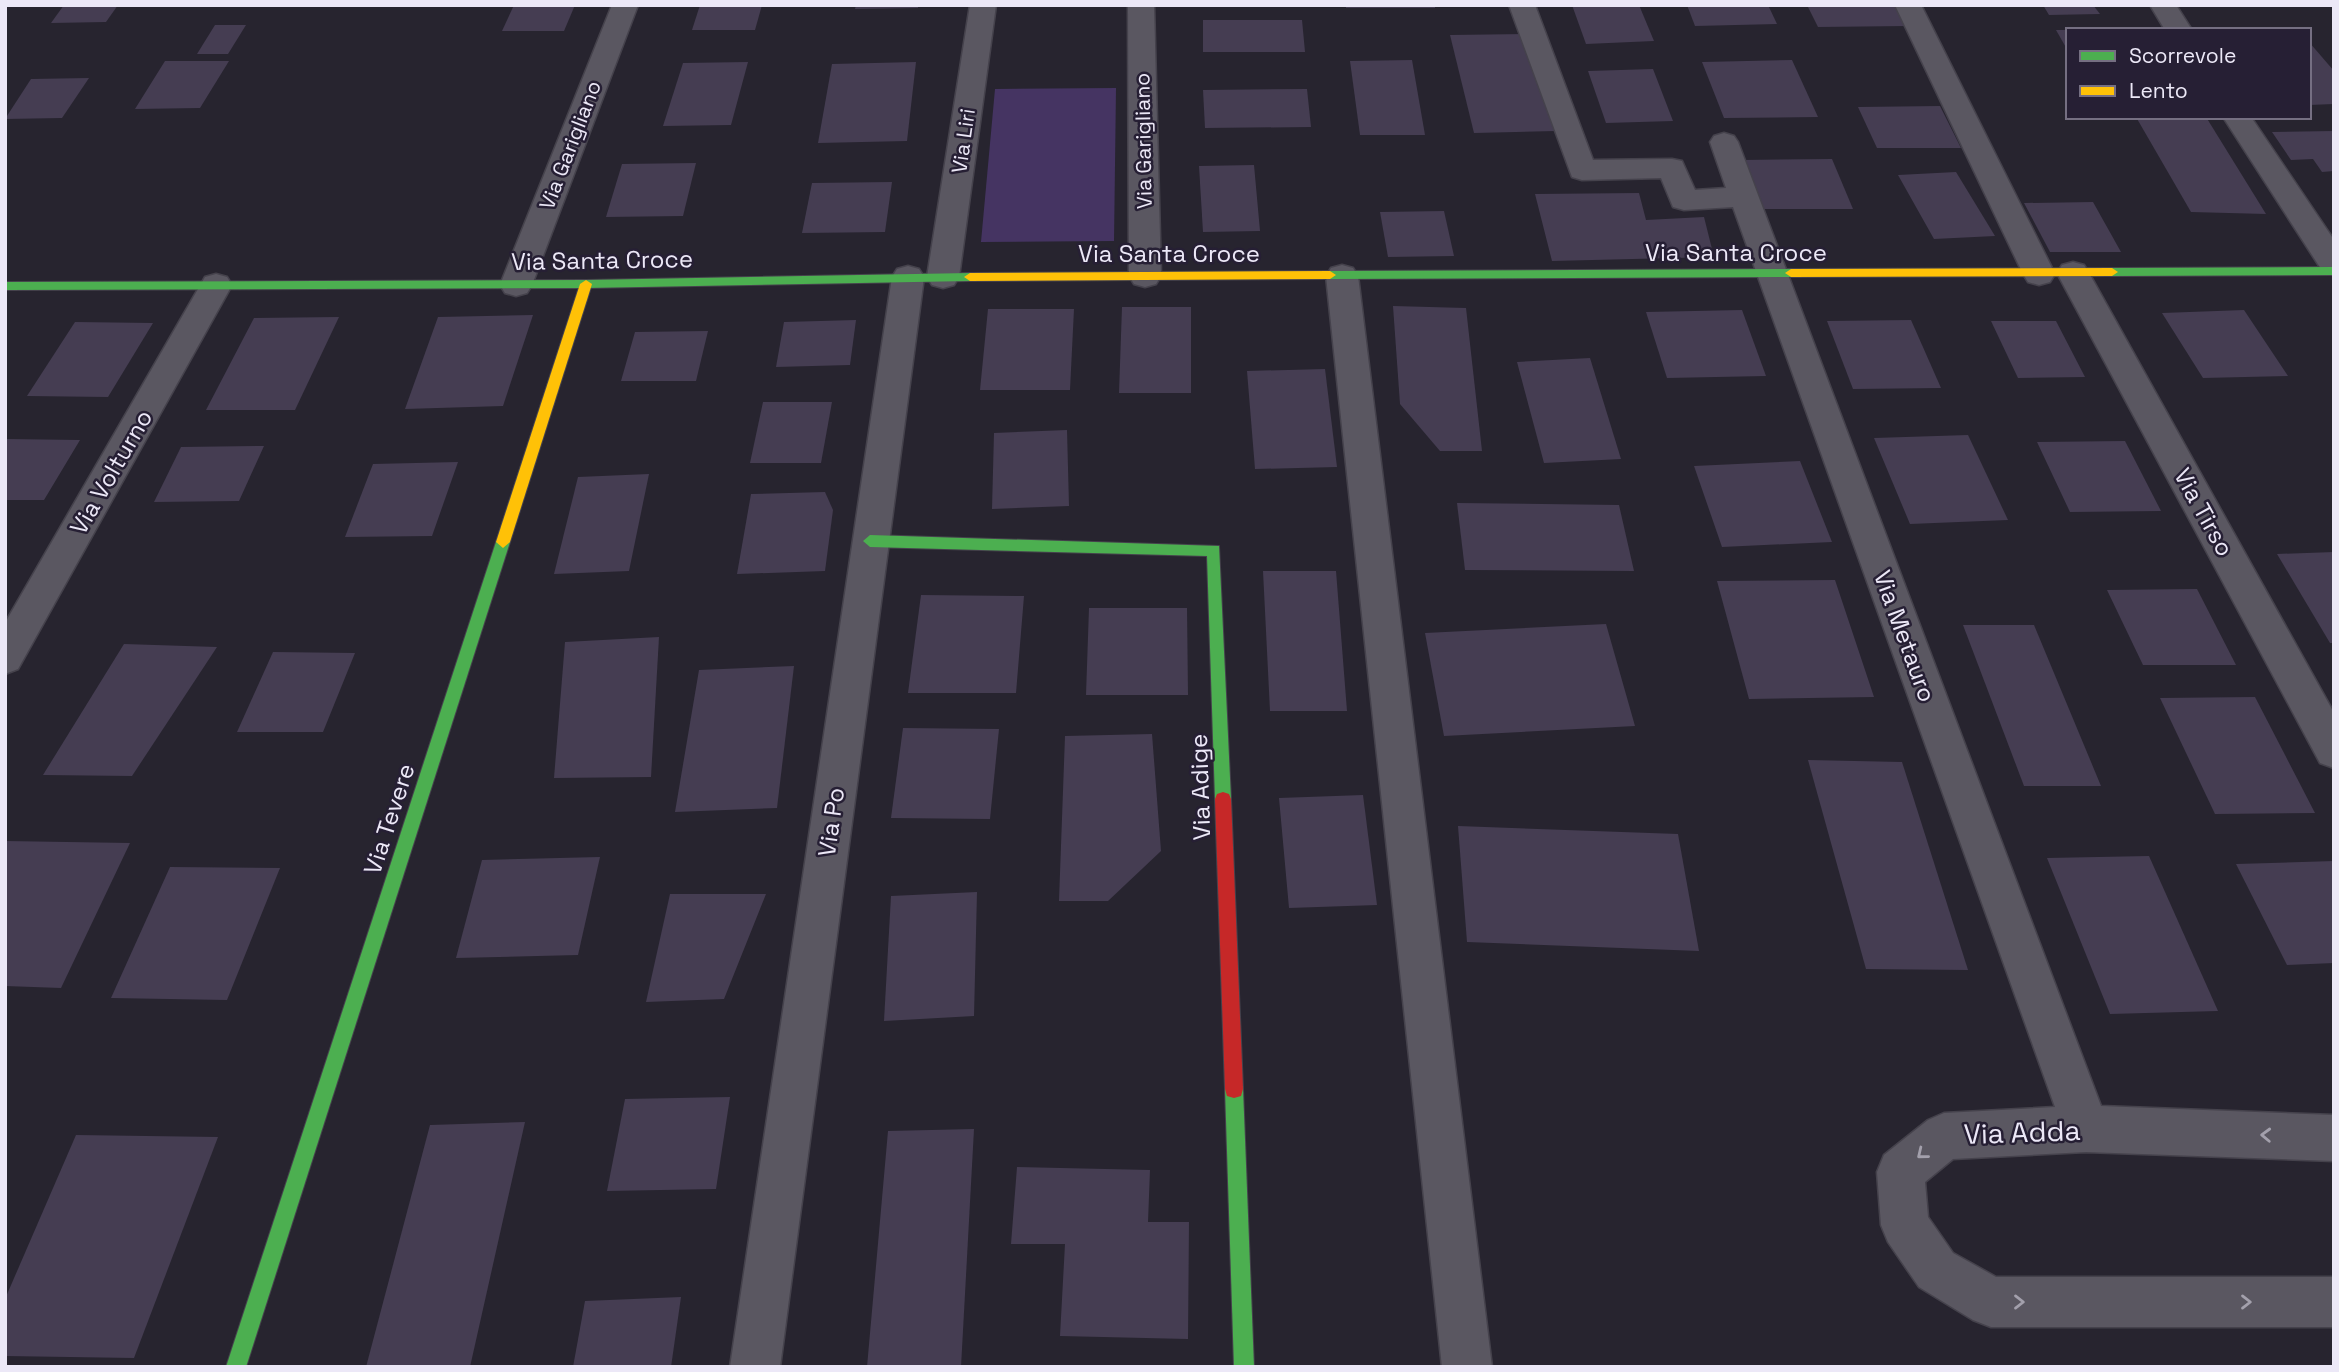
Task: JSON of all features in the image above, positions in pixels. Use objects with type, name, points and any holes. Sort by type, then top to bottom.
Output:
[{"type":"street","name":"Via Garigliano","points":[[516,285],[625,5]]},
{"type":"street","name":"Via Liri","points":[[925,277],[983,5]]},
{"type":"street","name":"Via Garigliano","points":[[1141,5],[1145,276]]},
{"type":"street","points":[[1522,5],[1582,170],[1672,168],[1684,200],[1745,197]]},
{"type":"street","name":"Via Tirso","points":[[1908,5],[2056,273],[2334,751]]},
{"type":"street","points":[[2163,5],[2178,28]]},
{"type":"street","points":[[2238,119],[2334,264]]},
{"type":"street","name":"Via Metauro","points":[[1724,142],[2086,1129]]},
{"type":"street","name":"Via Santa Croce","points":[[5,286],[516,285],[925,277],[2334,271]]},
{"type":"street","points":[[1342,276],[1467,1367]]},
{"type":"street","name":"Via Po","points":[[755,1367],[870,541],[925,277]]},
{"type":"street","name":"Via Tevere","points":[[236,1367],[586,284]]},
{"type":"street","name":"Via Volturno","points":[[5,658],[216,285]]},
{"type":"street","name":"Via Adige","points":[[870,541],[1214,550],[1244,1367]]},
{"type":"street","name":"Via Adda","points":[[2334,1138],[2086,1129],[1944,1136],[1900,1172],[1905,1225],[1937,1270],[1991,1302],[2334,1302]]},
{"type":"shaded area","points":[[1116,88],[1114,241],[981,242],[995,89]]},
{"type":"building","points":[[64,5],[118,5],[106,22],[51,23]]},
{"type":"building","points":[[514,5],[575,5],[564,31],[502,31]]},
{"type":"building","points":[[700,5],[762,5],[755,30],[692,30]]},
{"type":"building","points":[[856,5],[918,5],[918,8],[855,9]]},
{"type":"building","points":[[1346,5],[1435,5],[1435,8],[1346,8]]},
{"type":"building","points":[[1572,5],[1639,5],[1654,41],[1586,44]]},
{"type":"building","points":[[1687,5],[1768,5],[1777,24],[1695,26]]},
{"type":"building","points":[[1807,5],[1897,5],[1908,26],[1818,27]]},
{"type":"building","points":[[2043,5],[2093,5],[2100,14],[2049,15]]},
{"type":"building","points":[[1203,20],[1302,20],[1305,52],[1203,52]]},
{"type":"building","points":[[215,25],[246,25],[228,54],[197,54]]},
{"type":"building","points":[[2056,30],[2066,30],[2066,48]]},
{"type":"building","points":[[1527,34],[1556,131],[1474,133],[1450,35]]},
{"type":"building","points":[[2311,44],[2334,71],[2334,104],[2311,105]]},
{"type":"building","points":[[1412,60],[1425,135],[1360,135],[1350,61]]},
{"type":"building","points":[[1792,60],[1818,117],[1724,118],[1702,62]]},
{"type":"building","points":[[165,61],[229,61],[200,108],[135,109]]},
{"type":"building","points":[[748,62],[731,125],[663,126],[683,63]]},
{"type":"building","points":[[916,62],[907,141],[818,143],[832,64]]},
{"type":"building","points":[[1653,69],[1673,121],[1606,123],[1588,71]]},
{"type":"building","points":[[89,78],[62,118],[5,119],[31,79]]},
{"type":"building","points":[[1307,89],[1311,127],[1205,128],[1203,90]]},
{"type":"building","points":[[1940,106],[1961,148],[1877,148],[1858,107]]},
{"type":"building","points":[[2137,119],[2207,119],[2266,214],[2191,212]]},
{"type":"building","points":[[2334,131],[2334,171],[2322,172],[2313,159],[2291,160],[2272,132]]},
{"type":"building","points":[[1832,159],[1853,209],[1761,209],[1742,160]]},
{"type":"building","points":[[696,163],[683,216],[606,217],[622,164]]},
{"type":"building","points":[[1254,165],[1260,231],[1203,232],[1199,166]]},
{"type":"building","points":[[1956,172],[1995,236],[1934,239],[1898,175]]},
{"type":"building","points":[[892,182],[885,232],[802,233],[812,183]]},
{"type":"building","points":[[1639,193],[1646,220],[1704,217],[1714,257],[1552,261],[1535,194]]},
{"type":"building","points":[[2093,202],[2121,252],[2050,252],[2024,203]]},
{"type":"building","points":[[1444,211],[1454,256],[1388,257],[1380,212]]},
{"type":"building","points":[[1393,306],[1466,308],[1482,451],[1440,451],[1400,404]]},
{"type":"building","points":[[1122,307],[1191,307],[1191,393],[1119,393]]},
{"type":"building","points":[[988,309],[1074,309],[1070,390],[980,390]]},
{"type":"building","points":[[1742,310],[1766,376],[1667,378],[1646,312]]},
{"type":"building","points":[[2244,310],[2288,376],[2203,378],[2162,313]]},
{"type":"building","points":[[533,315],[503,406],[405,409],[438,317]]},
{"type":"building","points":[[339,317],[295,410],[206,410],[254,318]]},
{"type":"building","points":[[856,320],[850,365],[776,367],[784,322]]},
{"type":"building","points":[[1911,320],[1941,388],[1853,389],[1827,321]]},
{"type":"building","points":[[1991,321],[2056,321],[2085,377],[2018,378]]},
{"type":"building","points":[[75,322],[153,323],[108,397],[27,396]]},
{"type":"building","points":[[708,331],[696,381],[621,381],[635,332]]},
{"type":"building","points":[[1590,358],[1621,459],[1544,463],[1517,362]]},
{"type":"building","points":[[1325,369],[1337,467],[1255,469],[1247,371]]},
{"type":"building","points":[[763,402],[832,402],[821,463],[750,463]]},
{"type":"building","points":[[1067,430],[1069,506],[992,509],[994,433]]},
{"type":"building","points":[[1968,435],[2008,520],[1910,524],[1874,438]]},
{"type":"building","points":[[5,439],[80,440],[44,500],[5,500]]},
{"type":"building","points":[[2125,441],[2161,511],[2070,512],[2037,442]]},
{"type":"building","points":[[264,446],[239,501],[154,502],[181,447]]},
{"type":"building","points":[[1800,461],[1832,542],[1722,547],[1694,466]]},
{"type":"building","points":[[458,462],[432,536],[345,537],[373,464]]},
{"type":"building","points":[[649,474],[629,571],[554,574],[578,477]]},
{"type":"building","points":[[825,492],[833,510],[825,571],[737,574],[751,494]]},
{"type":"building","points":[[1457,503],[1619,505],[1634,571],[1465,570]]},
{"type":"building","points":[[2334,552],[2334,643],[2330,643],[2277,554]]},
{"type":"building","points":[[1263,571],[1336,571],[1347,711],[1270,711]]},
{"type":"building","points":[[1835,580],[1874,697],[1749,699],[1717,581]]},
{"type":"building","points":[[2197,589],[2236,665],[2143,665],[2107,590]]},
{"type":"building","points":[[921,595],[1024,596],[1016,693],[908,693]]},
{"type":"building","points":[[1089,608],[1187,608],[1188,695],[1086,695]]},
{"type":"building","points":[[1606,624],[1635,726],[1444,736],[1425,633]]},
{"type":"building","points":[[1963,625],[2034,625],[2101,786],[2024,786]]},
{"type":"building","points":[[659,637],[651,777],[554,778],[565,642]]},
{"type":"building","points":[[124,644],[217,647],[132,776],[43,775]]},
{"type":"building","points":[[273,652],[355,653],[323,732],[237,732]]},
{"type":"building","points":[[794,666],[777,808],[675,812],[699,670]]},
{"type":"building","points":[[2255,697],[2315,813],[2215,814],[2160,698]]},
{"type":"building","points":[[903,728],[999,729],[990,819],[891,818]]},
{"type":"building","points":[[1152,734],[1161,851],[1108,901],[1059,901],[1065,736]]},
{"type":"building","points":[[1808,760],[1902,762],[1968,970],[1866,969]]},
{"type":"building","points":[[1363,795],[1377,905],[1289,908],[1279,798]]},
{"type":"building","points":[[1458,826],[1678,834],[1699,951],[1467,942]]},
{"type":"building","points":[[5,841],[130,843],[61,988],[5,986]]},
{"type":"building","points":[[2149,856],[2218,1011],[2110,1014],[2047,858]]},
{"type":"building","points":[[600,857],[578,955],[456,958],[482,860]]},
{"type":"building","points":[[2334,861],[2334,963],[2287,965],[2236,864]]},
{"type":"building","points":[[170,867],[280,868],[227,1000],[111,998]]},
{"type":"building","points":[[977,892],[974,1016],[884,1021],[891,896]]},
{"type":"building","points":[[670,894],[766,894],[724,999],[646,1002]]},
{"type":"building","points":[[730,1097],[716,1189],[607,1191],[625,1099]]},
{"type":"building","points":[[525,1122],[470,1367],[366,1367],[430,1125]]},
{"type":"building","points":[[974,1129],[961,1367],[867,1367],[888,1131]]},
{"type":"building","points":[[76,1135],[218,1137],[134,1358],[5,1356],[5,1299]]},
{"type":"building","points":[[1017,1167],[1150,1170],[1148,1222],[1189,1222],[1188,1339],[1060,1336],[1065,1244],[1011,1244]]},
{"type":"building","points":[[681,1297],[671,1367],[573,1367],[585,1301]]},
{"type":"traffic: fast","points":[[2112,272],[2334,271]]},
{"type":"traffic: fast","points":[[1330,275],[1791,273]]},
{"type":"traffic: fast","points":[[5,286],[586,284],[970,277]]},
{"type":"traffic: fast","points":[[870,541],[1214,550],[1223,799]]},
{"type":"traffic: fast","points":[[236,1367],[503,542]]},
{"type":"traffic: fast","points":[[1234,1089],[1244,1367]]},
{"type":"traffic: slow","points":[[1791,273],[2112,272]]},
{"type":"traffic: slow","points":[[970,277],[1330,275]]},
{"type":"traffic: slow","points":[[503,542],[586,284]]},
{"type":"traffic: jam","points":[[1223,799],[1234,1089]]}]
